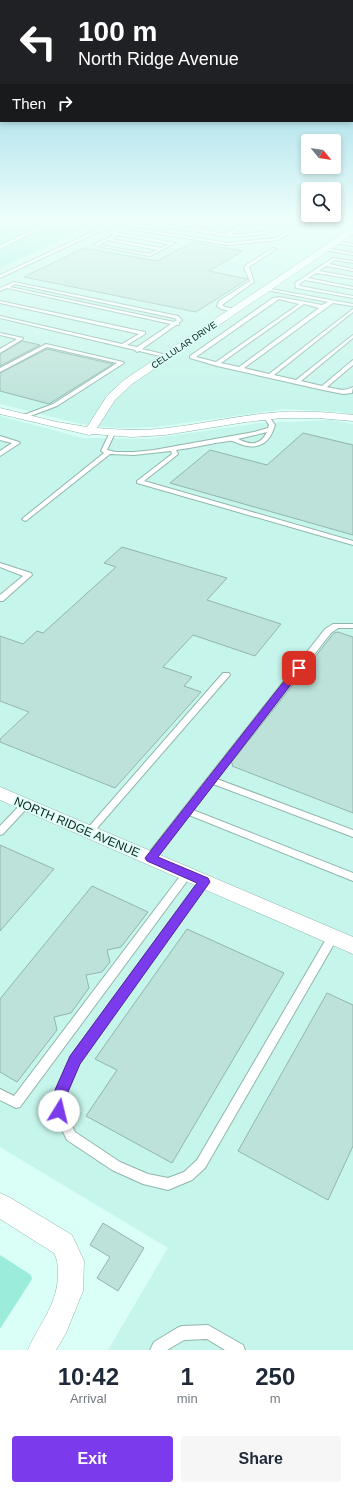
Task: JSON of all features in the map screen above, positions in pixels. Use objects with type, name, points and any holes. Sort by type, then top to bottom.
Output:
[{"type":"street","name":"CELLULAR DRIVE","points":[[89,432],[115,394],[128,382],[278,282]]},
{"type":"street","points":[[1,412],[89,432],[112,433],[181,431],[266,416],[310,415],[353,418]]},
{"type":"street","name":"NORTH RIDGE AVENUE","points":[[0,793],[353,946]]},
{"type":"street","points":[[0,1205],[63,1244],[71,1261],[70,1291],[57,1324],[41,1350]]},
{"type":"lane","points":[[235,311],[223,308],[219,305],[221,302],[251,282]]},
{"type":"lane","points":[[300,282],[297,284],[298,287],[353,297]]},
{"type":"lane","points":[[320,282],[353,288]]},
{"type":"lane","points":[[0,290],[14,283],[176,317],[180,320],[177,324],[137,350]]},
{"type":"lane","points":[[6,287],[177,324]]},
{"type":"lane","points":[[268,289],[353,305]]},
{"type":"lane","points":[[70,301],[78,297]]},
{"type":"lane","points":[[323,306],[279,298],[275,299],[192,357],[323,388],[343,392],[350,392],[353,390]]},
{"type":"lane","points":[[240,369],[323,306],[332,301]]},
{"type":"lane","points":[[0,302],[143,333],[124,346]]},
{"type":"lane","points":[[217,364],[303,303]]},
{"type":"lane","points":[[269,376],[353,310]]},
{"type":"lane","points":[[0,317],[168,356]]},
{"type":"lane","points":[[0,334],[22,339],[0,351]]},
{"type":"lane","points":[[297,382],[353,336]]},
{"type":"lane","points":[[0,370],[46,345],[121,363],[55,405],[23,417]]},
{"type":"lane","points":[[323,388],[353,362]]},
{"type":"lane","points":[[231,438],[253,447],[260,445],[268,436],[272,425],[266,416]]},
{"type":"lane","points":[[25,519],[108,453],[138,454],[256,434],[271,429]]},
{"type":"lane","points":[[108,453],[104,451],[112,433]]},
{"type":"lane","points":[[0,438],[17,443],[0,454]]},
{"type":"lane","points":[[172,448],[175,454],[139,482],[353,543]]},
{"type":"lane","points":[[0,565],[28,575],[0,599]]},
{"type":"lane","points":[[150,858],[328,631],[336,626],[353,626]]},
{"type":"lane","points":[[89,832],[226,675]]},
{"type":"lane","points":[[212,780],[353,834]]},
{"type":"lane","points":[[0,832],[26,804]]},
{"type":"lane","points":[[187,811],[353,877]]},
{"type":"lane","points":[[0,1094],[16,1103],[187,874]]},
{"type":"lane","points":[[204,882],[75,1060],[58,1099],[59,1111],[71,1136],[116,1166],[147,1180],[168,1184],[188,1176],[200,1164],[334,937]]},
{"type":"lane","points":[[157,1350],[159,1347],[182,1333],[208,1332],[238,1350]]},
{"type":"shaded area","points":[[0,282],[353,282],[353,415],[339,412],[285,409],[156,427],[117,428],[80,424],[0,404]]},
{"type":"shaded area","points":[[0,416],[83,438],[149,439],[260,423],[330,420],[353,424],[353,1350],[108,1350],[168,1248],[0,1147]]},
{"type":"green space","points":[[0,1255],[31,1275],[32,1279],[0,1329]]},
{"type":"building","points":[[49,282],[243,282],[196,312]]},
{"type":"building","points":[[22,341],[40,345],[0,366],[0,354]]},
{"type":"building","points":[[47,349],[113,364],[49,404],[0,391],[0,373]]},
{"type":"building","points":[[303,433],[353,445],[353,535],[170,483],[210,450],[267,465]]},
{"type":"building","points":[[122,547],[227,578],[207,600],[281,624],[255,656],[193,635],[163,667],[192,677],[184,686],[201,692],[115,788],[0,742],[0,739],[29,712],[0,701],[0,636],[23,644],[37,631],[43,633],[116,567],[104,563]]},
{"type":"building","points":[[338,632],[353,637],[353,813],[232,766],[233,764],[231,763],[334,633]]},
{"type":"building","points":[[0,845],[54,869],[0,931]]},
{"type":"building","points":[[92,886],[148,912],[121,947],[107,950],[110,962],[102,972],[86,975],[89,988],[71,1013],[54,1017],[57,1030],[17,1082],[0,1072],[0,999]]},
{"type":"building","points":[[187,929],[284,973],[172,1163],[86,1116],[117,1070],[95,1059]]},
{"type":"building","points":[[327,993],[353,1005],[353,1146],[328,1200],[238,1151]]},
{"type":"building","points":[[103,1223],[144,1248],[118,1291],[97,1278],[110,1257],[90,1245]]},
{"type":"route","points":[[59,1111],[58,1099],[75,1060],[204,882],[150,858],[299,668]]}]
